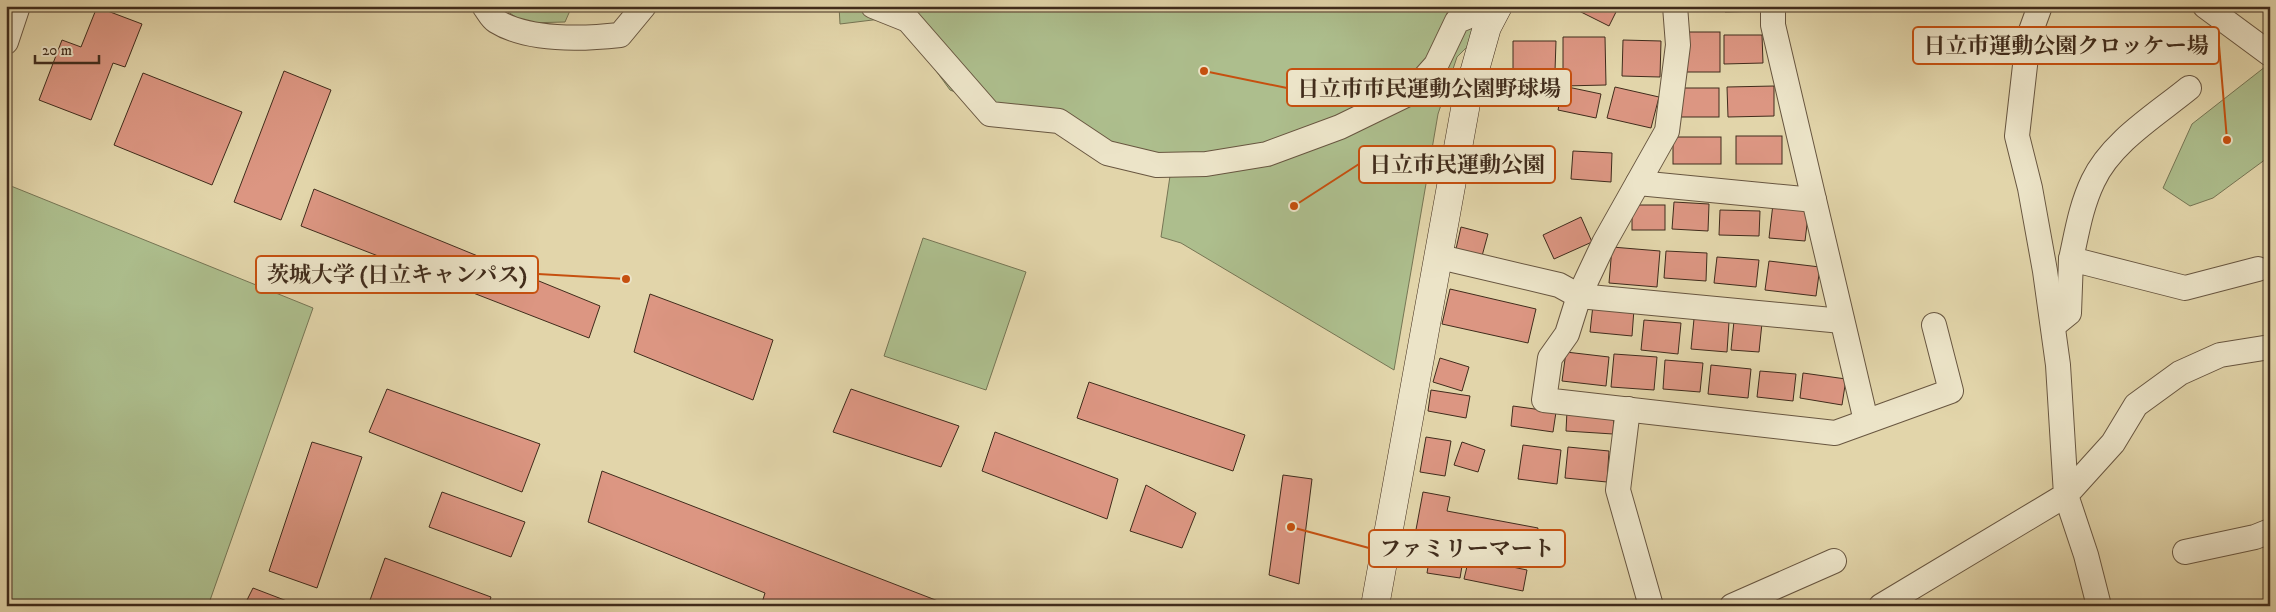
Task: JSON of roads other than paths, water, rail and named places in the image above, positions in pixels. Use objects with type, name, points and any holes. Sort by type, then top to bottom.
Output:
[{"type":"street","points":[[6,42],[18,6]]},
{"type":"street","points":[[484,6],[495,21],[524,33],[592,38],[620,35],[644,6]]},
{"type":"street","points":[[873,6],[908,20],[990,114],[1058,121],[1107,153],[1157,165],[1206,164],[1267,154],[1340,127],[1412,92],[1436,65],[1457,21],[1477,12],[1497,8]]},
{"type":"street","points":[[1675,6],[1678,45],[1667,130],[1604,243],[1579,296],[1567,334],[1550,358],[1544,400],[1835,433],[1951,391],[1934,324]]},
{"type":"street","points":[[1773,6],[1773,25],[1866,421]]},
{"type":"street","points":[[2040,6],[2028,39],[2017,136],[2030,188],[2058,365],[2066,495],[2086,555],[2099,606]]},
{"type":"street","points":[[2205,6],[2270,54]]},
{"type":"street","points":[[1375,606],[1471,82],[1487,27],[1497,8]]},
{"type":"street","points":[[2052,326],[2069,313],[2071,259],[2080,218],[2093,180],[2112,153],[2136,130],[2189,88]]},
{"type":"street","points":[[1638,183],[1814,200]]},
{"type":"street","points":[[1440,257],[1559,285],[1579,296],[1842,321]]},
{"type":"street","points":[[2071,259],[2185,288],[2258,269]]},
{"type":"street","points":[[1881,606],[2066,495],[2113,443],[2136,405],[2180,374],[2220,355],[2270,348]]},
{"type":"street","points":[[1628,409],[1618,490],[1650,606]]},
{"type":"street","points":[[2186,552],[2255,537],[2270,531]]},
{"type":"street","points":[[1732,606],[1834,561]]},
{"type":"place","name":"日立市市民運動公園野球場","points":[[1204,71]]},
{"type":"place","name":"日立市運動公園クロッケー場","points":[[2227,140]]},
{"type":"place","name":"日立市民運動公園","points":[[1294,206]]},
{"type":"place","name":"茨城大学 (日立キャンパス)","points":[[626,279]]},
{"type":"place","name":"ファミリーマート","points":[[1291,527]]}]
